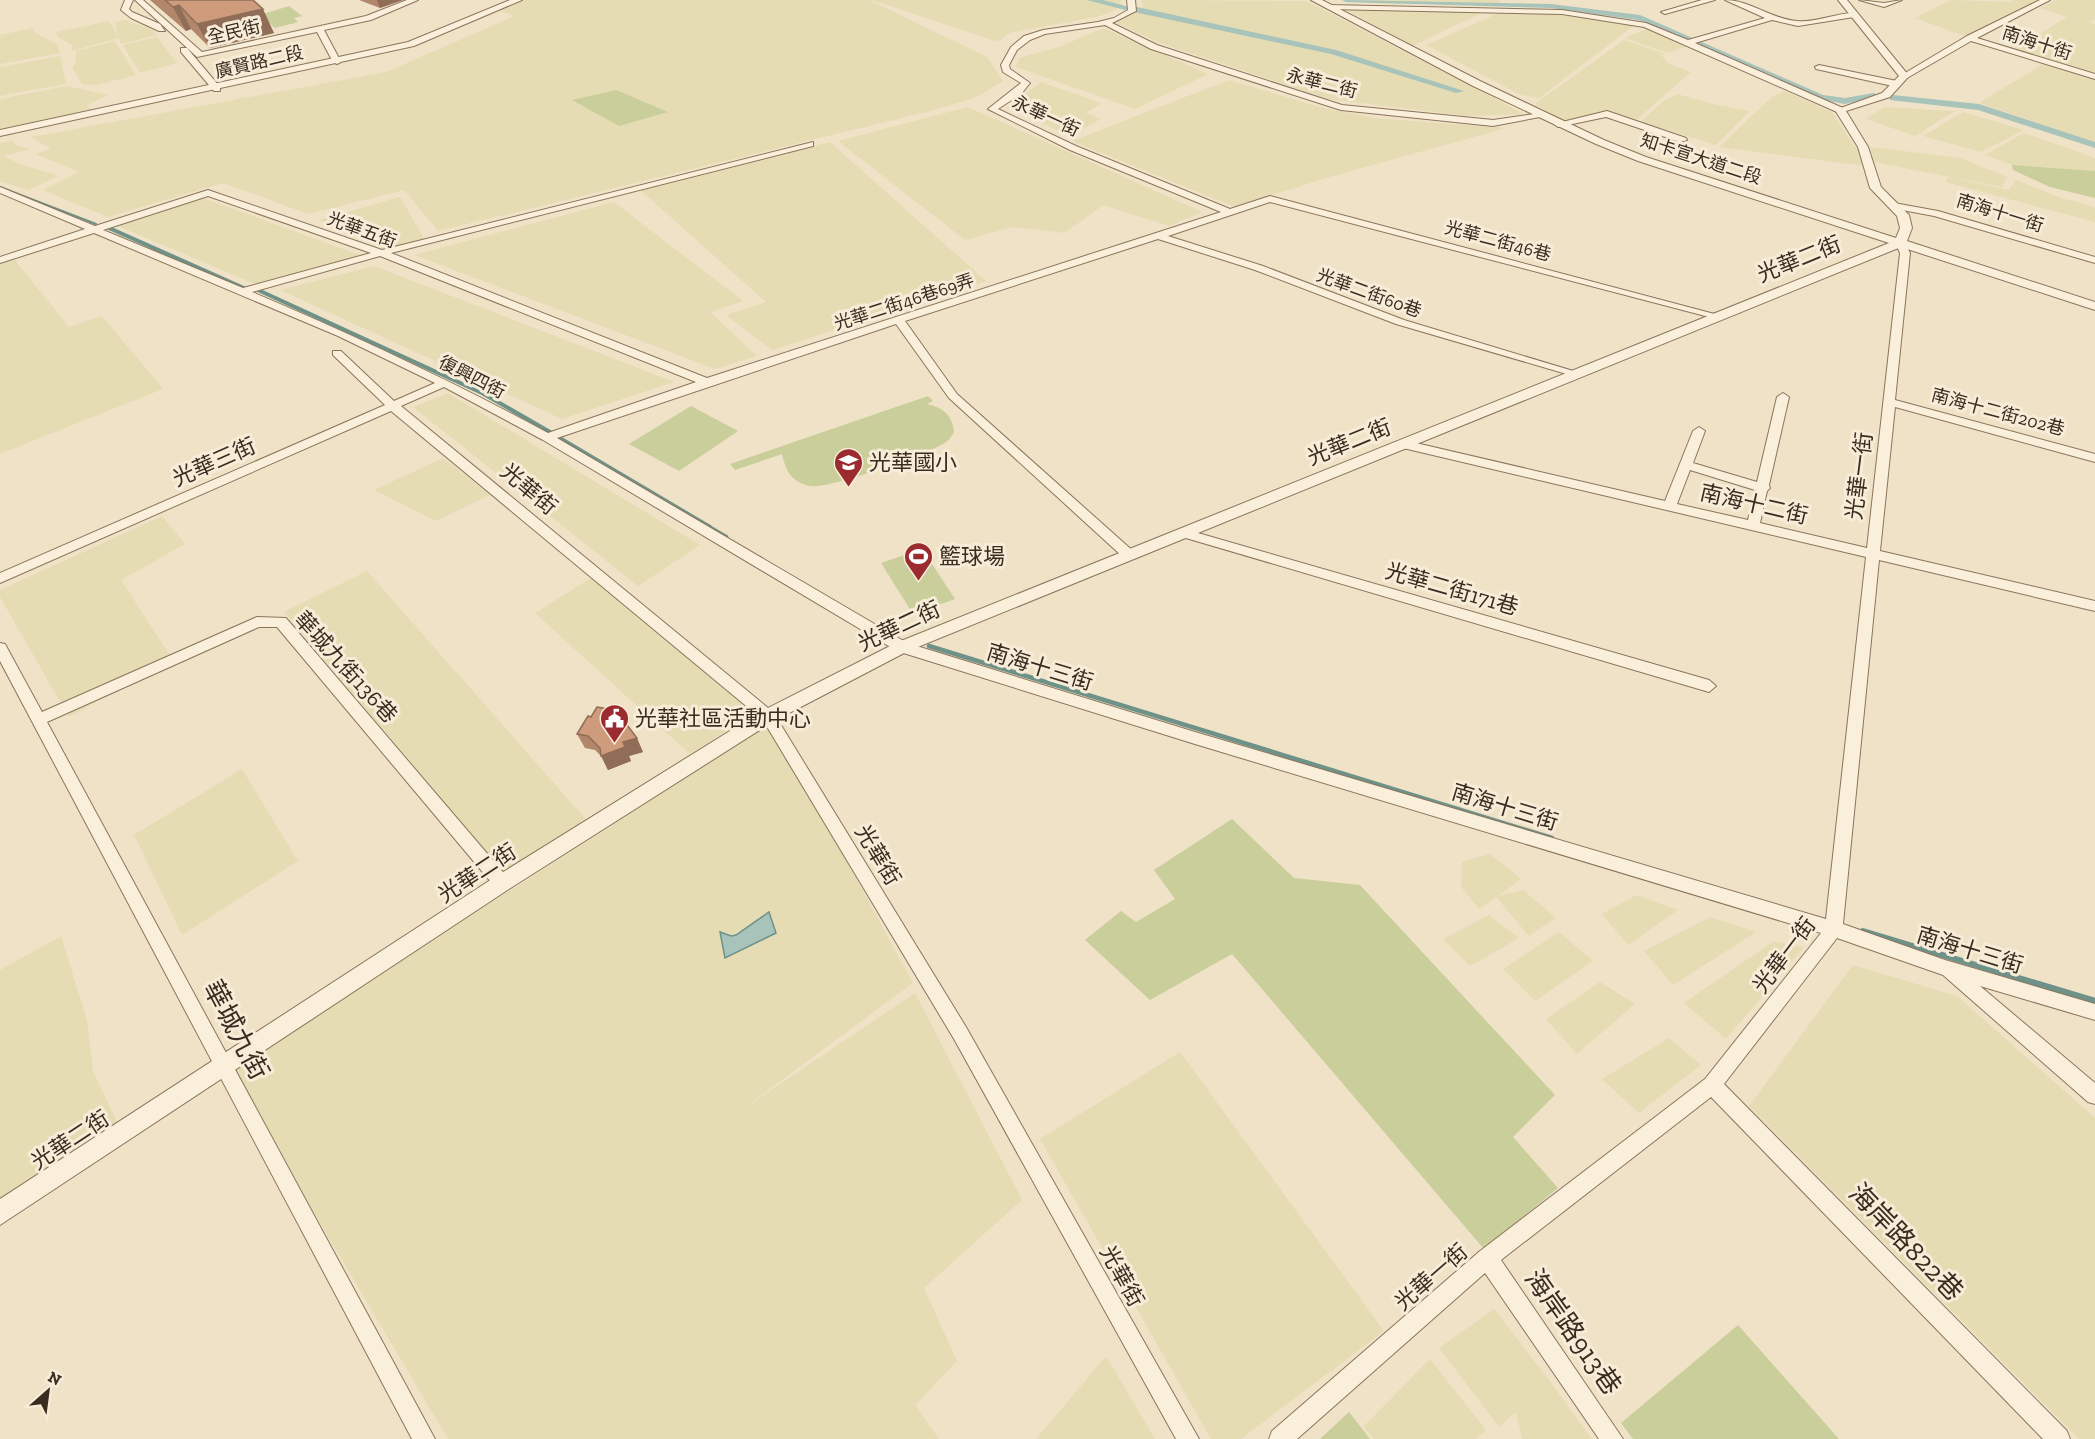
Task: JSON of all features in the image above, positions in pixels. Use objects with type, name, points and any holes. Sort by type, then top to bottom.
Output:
[{"type":"street","points":[[129,0],[125,10],[132,17],[156,23],[191,58],[217,89]]},
{"type":"street","name":"全民街","points":[[139,0],[200,55],[368,18],[414,0]]},
{"type":"street","name":"廣賢路二段","points":[[0,133],[217,89],[411,44],[518,0]]},
{"type":"street","name":"永華一街","points":[[1131,0],[1133,8],[1129,14],[1106,23],[1027,35],[1015,47],[1005,65],[1006,70],[1026,83],[1019,91],[992,109],[1072,148],[1232,213]]},
{"type":"street","name":"知卡宣大道二段","points":[[1315,0],[1541,116],[1642,159],[2095,306]]},
{"type":"street","points":[[1665,12],[1711,0]]},
{"type":"street","points":[[1729,0],[1772,18],[1798,24],[1854,15]]},
{"type":"street","points":[[1842,0],[1904,76]]},
{"type":"street","points":[[1863,0],[1884,5],[1898,0]]},
{"type":"street","points":[[1840,110],[1876,99],[1904,76],[1970,38],[2046,0]]},
{"type":"street","points":[[1329,7],[1562,12],[1646,25],[1840,110],[1863,147],[1869,175],[1876,188],[1903,215],[1906,228],[1900,243]]},
{"type":"street","points":[[1688,43],[1772,18]]},
{"type":"street","name":"永華二街","points":[[1106,23],[1154,47],[1341,107],[1493,123],[1541,116]]},
{"type":"street","points":[[319,29],[337,62]]},
{"type":"street","name":"南海十街","points":[[1970,38],[2095,77]]},
{"type":"street","points":[[1819,67],[1897,84]]},
{"type":"street","points":[[1558,124],[1607,114],[1683,140]]},
{"type":"street","points":[[242,292],[381,253],[810,144]]},
{"type":"street","name":"復興四街","points":[[0,190],[342,334],[444,383],[547,437],[902,647]]},
{"type":"street","name":"光華五街","points":[[0,260],[208,193],[381,253],[707,382]]},
{"type":"street","name":"光華二街46巷69弄","points":[[547,437],[707,382],[1156,235],[1232,213],[1270,198]]},
{"type":"street","name":"光華二街46巷","points":[[1270,198],[1717,316]]},
{"type":"street","name":"南海十一街","points":[[1894,206],[1935,213],[2095,260]]},
{"type":"street","name":"光華二街60巷","points":[[1156,235],[1259,268],[1400,322],[1574,373]]},
{"type":"street","name":"光華二街","points":[[0,1214],[502,883],[768,716],[902,647],[1574,373],[1900,243]]},
{"type":"street","name":"光華一街","points":[[1280,1439],[1487,1258],[1712,1085],[1834,929],[1891,402],[1905,253],[1900,243]]},
{"type":"street","points":[[899,321],[953,396],[1128,554]]},
{"type":"street","name":"光華街","points":[[338,353],[394,407],[768,716],[960,1033],[1188,1439]]},
{"type":"street","name":"光華三街","points":[[0,578],[394,407],[444,383]]},
{"type":"street","points":[[1753,525],[1764,488],[1783,397]]},
{"type":"street","name":"南海十二街202巷","points":[[1891,402],[2095,458]]},
{"type":"street","points":[[1669,507],[1684,464],[1699,431]]},
{"type":"street","name":"南海十二街","points":[[1403,444],[2095,606]]},
{"type":"street","points":[[1684,464],[1764,488]]},
{"type":"street","name":"光華二街171巷","points":[[1184,533],[1709,686]]},
{"type":"street","name":"華城九街136巷","points":[[39,719],[257,622],[281,622],[502,883]]},
{"type":"street","name":"南海十三街","points":[[902,647],[1195,738],[1834,929],[1945,968],[2095,1012]]},
{"type":"street","name":"華城九街","points":[[0,648],[424,1439]]},
{"type":"street","points":[[1945,968],[2095,1095]]},
{"type":"street","name":"海岸路822巷","points":[[1712,1085],[2059,1439]]},
{"type":"street","name":"海岸路913巷","points":[[1487,1258],[1612,1439]]},
{"type":"shaded area","points":[[523,0],[869,0],[987,57],[1003,81],[977,97],[938,109],[438,231],[404,190],[308,214],[223,183],[108,217],[43,190],[79,172],[36,154],[51,149],[31,137],[386,72],[515,16],[496,10]]},
{"type":"shaded area","points":[[872,0],[1121,0],[1120,8],[1100,16],[1009,33],[998,42]]},
{"type":"shaded area","points":[[1142,0],[1307,1],[1524,114],[1468,116],[1328,99],[1160,43],[1112,21],[1143,10]]},
{"type":"shaded area","points":[[1343,0],[1497,0],[1502,4],[1383,4]]},
{"type":"shaded area","points":[[1951,0],[2014,2],[2011,0],[2043,0],[1970,38],[1915,18]]},
{"type":"shaded area","points":[[2055,0],[2095,0],[2095,19],[2090,22],[2095,24],[2095,142],[1979,103],[2045,63],[2010,52],[2067,17],[2040,8]]},
{"type":"shaded area","points":[[1342,7],[1488,10],[1412,46]]},
{"type":"shaded area","points":[[1501,12],[1551,12],[1636,24],[1539,98],[1521,95],[1426,45]]},
{"type":"shaded area","points":[[124,20],[151,29],[158,35],[121,44],[119,38],[72,51],[73,46],[58,37],[56,32],[109,21],[118,36],[115,22]]},
{"type":"shaded area","points":[[32,28],[37,34],[59,45],[57,47],[61,53],[0,64],[0,35]]},
{"type":"shaded area","points":[[1103,28],[1208,74],[1135,109],[1016,67],[1019,58],[1062,46]]},
{"type":"shaded area","points":[[1648,28],[1688,46],[1667,53],[1625,38]]},
{"type":"shaded area","points":[[157,37],[177,63],[140,73],[123,45]]},
{"type":"shaded area","points":[[1624,40],[1665,54],[1661,55],[1668,63],[1691,72],[1635,121],[1608,112],[1564,121],[1535,104]]},
{"type":"shaded area","points":[[115,41],[136,75],[97,85],[82,84],[72,68],[76,61],[76,51]]},
{"type":"shaded area","points":[[60,56],[66,84],[0,96],[0,67]]},
{"type":"shaded area","points":[[1229,80],[1320,107],[1374,118],[1506,128],[1326,178],[1235,207],[1072,141]]},
{"type":"shaded area","points":[[1041,82],[1101,103],[1086,113],[1101,119],[1070,136],[1007,107]]},
{"type":"shaded area","points":[[67,86],[108,95],[87,105],[93,111],[0,132],[0,99]]},
{"type":"shaded area","points":[[1784,91],[1832,112],[1854,146],[1857,147],[1865,166],[1719,147],[1773,96]]},
{"type":"shaded area","points":[[1677,94],[1750,111],[1716,145],[1640,122],[1664,101]]},
{"type":"shaded area","points":[[968,107],[1202,212],[1169,226],[1103,205],[1065,233],[1013,227],[965,240],[838,141]]},
{"type":"shaded area","points":[[1884,107],[1955,111],[1915,136],[1866,119]]},
{"type":"shaded area","points":[[1963,112],[2024,130],[1981,152],[1923,136]]},
{"type":"shaded area","points":[[2024,133],[2095,158],[2095,171],[2012,165],[1985,155]]},
{"type":"shaded area","points":[[11,140],[17,146],[30,149],[4,156],[19,164],[59,176],[28,190],[0,181],[0,143]]},
{"type":"shaded area","points":[[830,142],[986,281],[772,350],[726,315],[766,302],[638,188]]},
{"type":"shaded area","points":[[1870,147],[1960,158],[2007,177],[2002,187],[1874,162]]},
{"type":"shaded area","points":[[1949,177],[2009,190],[2016,180],[2061,198],[2095,207],[2095,222],[1945,182]]},
{"type":"shaded area","points":[[400,197],[425,240],[385,250],[319,220]]},
{"type":"shaded area","points":[[203,198],[362,256],[255,284],[118,226]]},
{"type":"shaded area","points":[[614,202],[743,301],[710,312],[757,356],[715,369],[414,255]]},
{"type":"shaded area","points":[[14,259],[69,327],[102,316],[163,389],[0,454],[0,264]]},
{"type":"shaded area","points":[[374,266],[674,382],[562,419],[280,290]]},
{"type":"shaded area","points":[[448,393],[700,545],[638,586],[413,407]]},
{"type":"shaded area","points":[[443,458],[490,495],[436,521],[374,490]]},
{"type":"shaded area","points":[[162,516],[185,544],[121,580],[173,660],[69,717],[0,597],[0,590]]},
{"type":"shaded area","points":[[367,571],[590,824],[506,876],[284,612]]},
{"type":"shaded area","points":[[594,576],[755,713],[690,754],[535,613]]},
{"type":"shaded area","points":[[770,721],[913,983],[740,1111],[915,993],[1022,1200],[924,1288],[957,1361],[915,1405],[939,1439],[448,1439],[225,1062],[521,884]]},
{"type":"shaded area","points":[[242,769],[298,861],[182,935],[134,835]]},
{"type":"shaded area","points":[[1490,854],[1521,879],[1498,896],[1523,890],[1556,918],[1529,936],[1496,897],[1479,909],[1461,887],[1462,862]]},
{"type":"shaded area","points":[[1636,895],[1678,910],[1628,945],[1602,914]]},
{"type":"shaded area","points":[[1489,915],[1519,938],[1470,966],[1443,939]]},
{"type":"shaded area","points":[[1710,917],[1756,932],[1673,985],[1644,951]]},
{"type":"shaded area","points":[[1559,932],[1593,961],[1535,1001],[1503,969]]},
{"type":"shaded area","points":[[61,936],[87,1020],[93,1071],[120,1128],[0,1204],[0,970]]},
{"type":"shaded area","points":[[1774,941],[1804,947],[1726,1039],[1684,1003]]},
{"type":"shaded area","points":[[1853,965],[1957,996],[2095,1118],[2095,1439],[2079,1439],[1749,1106]]},
{"type":"shaded area","points":[[1600,982],[1635,1004],[1577,1054],[1546,1019]]},
{"type":"shaded area","points":[[1669,1038],[1701,1065],[1639,1113],[1602,1079]]},
{"type":"shaded area","points":[[1180,1052],[1384,1331],[1241,1439],[1211,1439],[1040,1139]]},
{"type":"shaded area","points":[[1494,1309],[1592,1439],[1522,1439],[1516,1412],[1499,1427],[1439,1348]]},
{"type":"shaded area","points":[[1106,1356],[1155,1439],[1036,1439]]},
{"type":"shaded area","points":[[1430,1359],[1486,1430],[1476,1439],[1373,1439],[1364,1426]]},
{"type":"green space","points":[[289,6],[302,16],[294,18],[298,22],[275,28],[260,15]]},
{"type":"green space","points":[[616,90],[668,112],[619,126],[572,100]]},
{"type":"green space","points":[[2012,165],[2095,171],[2095,198],[2050,187],[2013,170]]},
{"type":"green space","points":[[928,396],[933,401],[927,404],[942,410],[949,416],[954,432],[952,436],[945,443],[931,450],[875,471],[835,483],[810,486],[798,482],[790,475],[782,454],[735,470],[730,464]]},
{"type":"green space","points":[[691,406],[738,431],[679,471],[629,444]]},
{"type":"green space","name":"籃球場","points":[[922,549],[955,599],[913,614],[881,563]]},
{"type":"green space","points":[[1232,819],[1294,878],[1360,885],[1555,1095],[1513,1137],[1558,1188],[1484,1249],[1232,954],[1150,1000],[1085,940],[1121,911],[1136,922],[1175,899],[1154,870]]},
{"type":"green space","points":[[1738,1325],[1839,1439],[1633,1439],[1621,1423]]},
{"type":"green space","points":[[1349,1412],[1370,1439],[1320,1439]]},
{"type":"water","points":[[769,912],[776,933],[725,958],[720,932],[731,936],[736,935]]},
{"type":"building","points":[[165,0],[253,0],[263,9],[197,24],[179,5],[173,7]]},
{"type":"building","points":[[597,707],[608,709],[621,717],[637,738],[623,742],[625,747],[601,756],[600,748],[588,736],[577,734],[588,716],[591,717]]},
{"type":"waterway","points":[[1091,0],[1129,8]]},
{"type":"waterway","points":[[1346,0],[1551,6],[1640,18],[1691,39]]},
{"type":"waterway","points":[[1137,10],[1333,52],[1459,91]]},
{"type":"waterway","points":[[1696,42],[1821,97],[1845,101],[1874,96]]},
{"type":"waterway","points":[[1893,98],[1979,107],[2095,145]]},
{"type":"waterway","points":[[0,187],[96,224]]},
{"type":"waterway","points":[[109,228],[246,289]]},
{"type":"waterway","points":[[258,290],[482,393],[550,432]]},
{"type":"waterway","points":[[558,437],[710,527]]},
{"type":"waterway","points":[[707,526],[726,537]]},
{"type":"waterway","points":[[929,646],[1552,838]]},
{"type":"waterway","points":[[1863,931],[2095,1001]]},
{"type":"place","name":"光華國小","points":[[848,488]]},
{"type":"place","name":"籃球場","points":[[918,582]]},
{"type":"place","name":"光華社區活動中心","points":[[614,744]]}]
